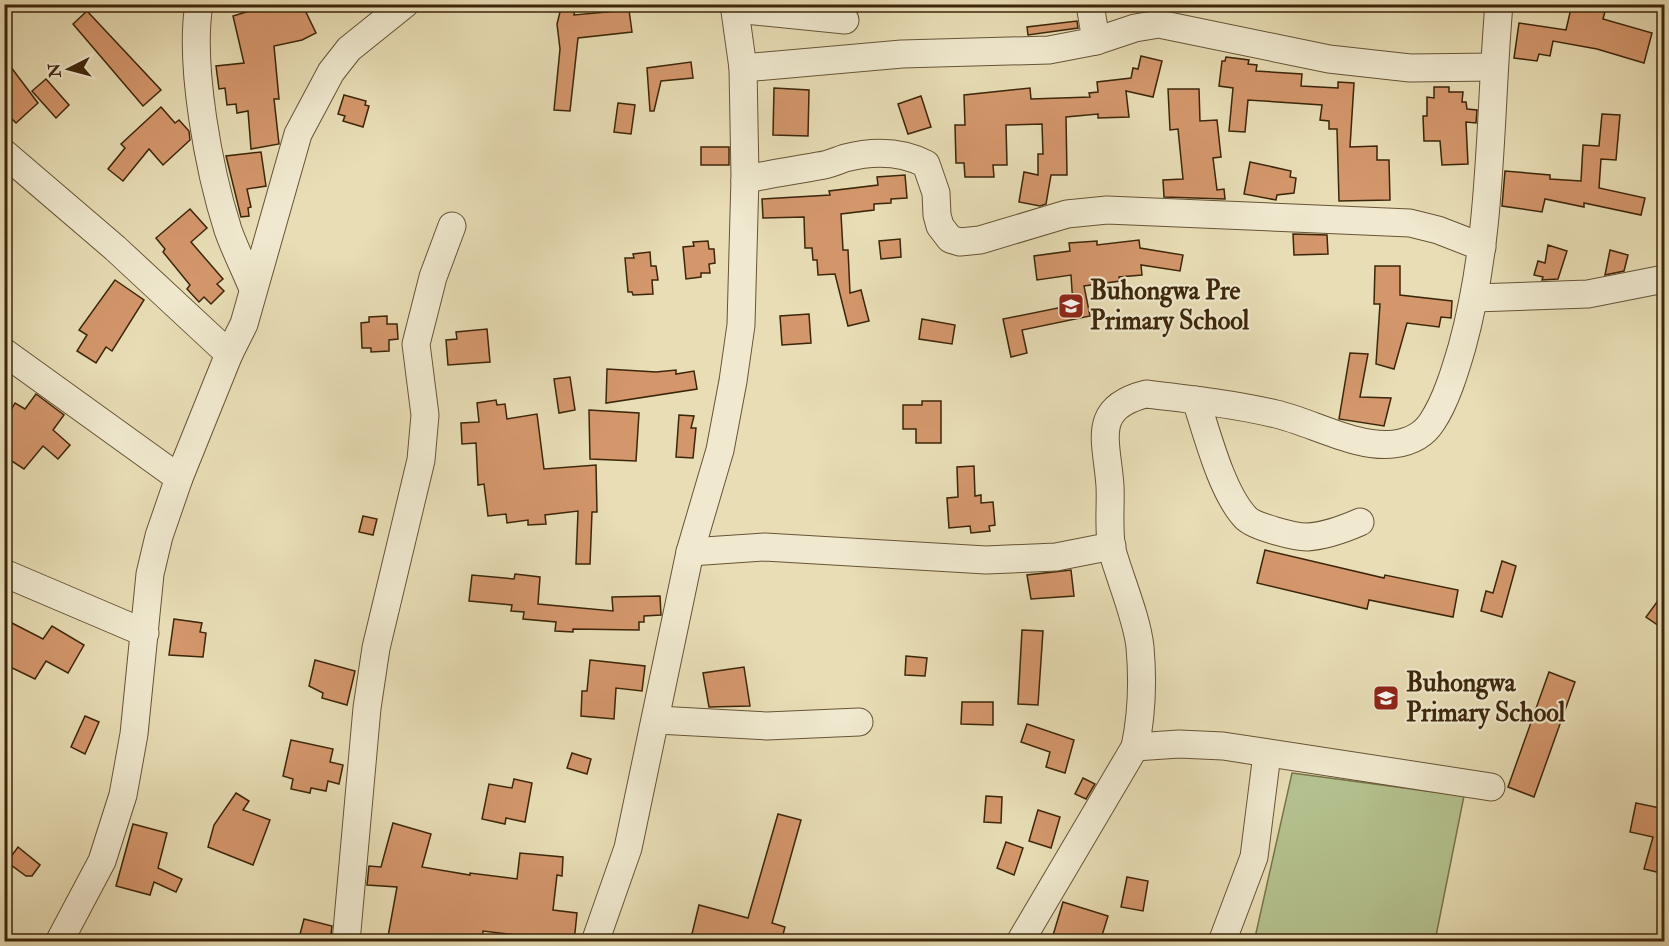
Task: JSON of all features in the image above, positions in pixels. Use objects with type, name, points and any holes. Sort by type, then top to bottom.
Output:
[{"type":"street","points":[[199,4],[196,58],[214,173],[228,230],[254,289]]},
{"type":"street","points":[[59,942],[102,861],[123,795],[145,633],[150,574],[159,536],[179,478],[229,354],[244,324],[298,134],[331,72],[349,49],[405,4]]},
{"type":"street","points":[[1090,4],[1096,41]]},
{"type":"street","points":[[1020,942],[1136,747],[1142,714],[1139,645],[1112,546],[1105,431],[1112,411],[1125,400],[1146,394],[1277,414],[1366,442],[1391,445],[1410,441],[1421,435],[1432,422],[1455,371],[1475,298],[1488,194],[1499,4]]},
{"type":"street","points":[[595,942],[628,848],[657,720],[690,552],[720,450],[733,381],[741,325],[746,180],[743,68],[735,7],[845,20]]},
{"type":"street","points":[[743,68],[902,54],[1049,50],[1096,41],[1136,28],[1159,24],[1329,59],[1410,68],[1494,67]]},
{"type":"street","points":[[4,153],[115,248],[229,354]]},
{"type":"street","points":[[746,180],[776,172],[822,166],[861,155],[881,153],[914,158],[926,164],[932,178],[940,226],[950,238],[960,242],[980,240],[1067,214],[1107,210],[1410,223],[1438,230],[1482,247]]},
{"type":"street","points":[[346,942],[367,708],[376,648],[421,460],[425,415],[416,344],[433,277],[452,226]]},
{"type":"street","points":[[1475,298],[1588,294],[1665,279]]},
{"type":"street","points":[[4,352],[179,478]]},
{"type":"street","points":[[1196,400],[1221,476],[1246,519],[1259,526],[1307,537],[1341,530],[1360,522]]},
{"type":"street","points":[[690,552],[765,547],[986,560],[1056,557],[1112,546]]},
{"type":"street","points":[[4,573],[145,633]]},
{"type":"street","points":[[657,720],[767,726],[859,722]]},
{"type":"street","points":[[1136,747],[1179,744],[1223,746],[1491,787]]},
{"type":"street","points":[[1222,942],[1254,857],[1267,754]]},
{"type":"green space","points":[[1292,773],[1464,796],[1435,941],[1254,942]]},
{"type":"building","points":[[252,4],[302,4],[316,33],[302,40],[274,46],[279,99],[274,99],[279,144],[251,149],[248,111],[237,113],[236,104],[227,105],[225,88],[219,89],[216,66],[244,63],[233,16],[253,10]]},
{"type":"building","points":[[562,4],[576,4],[574,15],[629,10],[632,32],[578,38],[570,111],[554,110],[560,49],[557,24]]},
{"type":"building","points":[[1572,4],[1607,4],[1603,19],[1652,33],[1644,63],[1597,49],[1553,41],[1550,56],[1539,54],[1537,61],[1514,58],[1519,23],[1566,30]]},
{"type":"building","points":[[87,11],[161,90],[143,106],[73,24]]},
{"type":"building","points":[[1077,21],[1078,28],[1028,35],[1027,27]]},
{"type":"building","points":[[1141,56],[1162,61],[1153,97],[1126,91],[1129,117],[1098,118],[1098,114],[1066,117],[1067,175],[1051,175],[1046,204],[1040,206],[1019,202],[1024,172],[1038,175],[1038,154],[1043,154],[1042,124],[1006,125],[1007,165],[993,165],[994,177],[965,177],[964,163],[956,163],[955,125],[965,125],[964,95],[1030,88],[1031,99],[1090,97],[1089,93],[1098,92],[1097,82],[1131,78],[1133,68],[1138,69]]},
{"type":"building","points":[[1226,57],[1249,60],[1248,64],[1257,65],[1256,71],[1302,74],[1301,86],[1338,88],[1338,82],[1354,83],[1350,147],[1377,146],[1377,160],[1389,160],[1390,200],[1339,201],[1337,129],[1329,129],[1329,121],[1320,120],[1322,105],[1248,100],[1245,132],[1229,131],[1233,88],[1219,86],[1222,61],[1225,61]]},
{"type":"building","points":[[4,58],[38,103],[16,123],[4,111]]},
{"type":"building","points":[[691,62],[693,78],[661,81],[654,111],[650,111],[647,68]]},
{"type":"building","points":[[46,79],[69,105],[56,118],[32,91]]},
{"type":"building","points":[[1434,87],[1449,87],[1449,92],[1463,92],[1462,102],[1466,102],[1467,109],[1477,110],[1476,123],[1466,122],[1468,164],[1442,165],[1440,141],[1424,141],[1423,116],[1427,116],[1427,97],[1434,98]]},
{"type":"building","points":[[774,88],[809,90],[808,136],[773,135]]},
{"type":"building","points":[[1168,89],[1199,89],[1200,121],[1217,120],[1221,157],[1213,158],[1217,190],[1224,189],[1225,199],[1164,197],[1163,180],[1183,179],[1178,129],[1170,130]]},
{"type":"building","points":[[344,95],[366,101],[365,105],[369,106],[363,127],[343,121],[345,116],[338,114]]},
{"type":"building","points":[[921,96],[931,127],[908,134],[898,104]]},
{"type":"building","points":[[618,103],[635,105],[631,134],[614,132]]},
{"type":"building","points":[[161,107],[175,123],[179,120],[189,131],[190,140],[163,165],[149,149],[123,181],[108,169],[125,148],[121,144]]},
{"type":"building","points":[[1602,114],[1620,115],[1616,160],[1601,159],[1599,188],[1645,198],[1641,215],[1584,203],[1584,207],[1545,199],[1542,212],[1502,206],[1505,171],[1550,175],[1550,179],[1581,181],[1583,145],[1599,146]]},
{"type":"building","points":[[701,147],[729,147],[729,165],[701,165]]},
{"type":"building","points":[[261,152],[266,186],[247,189],[251,207],[248,208],[249,216],[241,217],[226,156]]},
{"type":"building","points":[[1250,162],[1291,171],[1290,177],[1296,178],[1294,193],[1277,195],[1276,200],[1244,194]]},
{"type":"building","points":[[905,175],[907,198],[891,199],[891,203],[874,204],[874,210],[841,214],[843,250],[848,250],[850,293],[861,290],[869,321],[848,326],[835,274],[818,275],[817,260],[813,260],[812,248],[805,248],[804,217],[763,218],[762,199],[830,195],[829,191],[878,185],[877,177]]},
{"type":"building","points":[[190,209],[207,228],[191,242],[223,279],[217,284],[224,291],[211,304],[204,297],[199,302],[187,289],[190,285],[163,252],[165,249],[156,238]]},
{"type":"building","points":[[1293,234],[1327,235],[1328,254],[1294,255]]},
{"type":"building","points":[[900,239],[901,257],[881,259],[879,241]]},
{"type":"building","points":[[1139,240],[1140,248],[1183,255],[1180,271],[1141,265],[1142,275],[1119,277],[1120,281],[1084,286],[1090,316],[1022,330],[1027,353],[1011,357],[1003,319],[1073,305],[1071,275],[1037,280],[1034,256],[1070,251],[1069,243],[1097,241],[1097,245]]},
{"type":"building","points":[[708,241],[709,249],[714,249],[715,263],[709,264],[710,273],[701,273],[701,277],[686,279],[683,247],[694,246],[693,242]]},
{"type":"building","points":[[1548,245],[1567,251],[1558,279],[1542,280],[1543,277],[1534,275],[1538,261],[1545,263]]},
{"type":"building","points":[[1610,250],[1628,255],[1624,271],[1605,275]]},
{"type":"building","points":[[650,252],[651,266],[656,266],[658,280],[652,280],[653,294],[633,295],[632,292],[628,292],[625,258],[634,258],[633,254]]},
{"type":"building","points":[[1375,266],[1400,266],[1400,295],[1452,301],[1451,318],[1441,317],[1439,327],[1407,323],[1394,369],[1376,364],[1380,304],[1374,304]]},
{"type":"building","points":[[115,280],[144,300],[112,351],[106,347],[96,363],[77,351],[87,335],[79,330]]},
{"type":"building","points":[[809,314],[811,343],[782,345],[780,316]]},
{"type":"building","points":[[387,316],[387,324],[397,324],[398,339],[389,340],[389,351],[371,352],[371,348],[362,348],[361,323],[369,322],[369,317]]},
{"type":"building","points":[[922,319],[955,325],[952,344],[919,339]]},
{"type":"building","points":[[487,329],[490,362],[448,365],[446,340],[457,339],[456,332]]},
{"type":"building","points":[[1350,353],[1368,354],[1360,397],[1391,398],[1384,426],[1339,419]]},
{"type":"building","points":[[607,369],[656,372],[676,370],[676,374],[694,371],[697,389],[606,403]]},
{"type":"building","points":[[570,377],[575,410],[559,413],[554,379]]},
{"type":"building","points":[[36,394],[64,415],[53,430],[70,445],[58,459],[43,446],[24,469],[4,456],[4,406],[11,410],[15,403],[25,409]]},
{"type":"building","points":[[496,400],[497,405],[505,404],[507,419],[537,414],[544,469],[596,465],[597,512],[592,512],[590,564],[576,564],[578,511],[545,515],[546,524],[528,525],[528,520],[507,523],[506,514],[488,516],[484,484],[478,485],[476,443],[462,444],[461,423],[479,422],[477,403]]},
{"type":"building","points":[[922,401],[941,401],[941,443],[916,443],[916,429],[903,429],[903,405],[922,405]]},
{"type":"building","points":[[589,410],[639,413],[636,461],[590,459]]},
{"type":"building","points":[[679,415],[694,416],[691,428],[696,428],[693,458],[676,457]]},
{"type":"building","points":[[974,466],[975,496],[981,495],[981,503],[993,502],[995,525],[989,526],[990,531],[971,533],[970,526],[949,528],[947,498],[958,497],[957,467]]},
{"type":"building","points":[[363,516],[377,519],[373,535],[359,532]]},
{"type":"building","points":[[1265,550],[1384,578],[1385,575],[1458,590],[1453,617],[1369,600],[1367,609],[1257,583]]},
{"type":"building","points":[[1502,561],[1516,566],[1502,617],[1481,611],[1486,591],[1493,593]]},
{"type":"building","points":[[1071,570],[1074,596],[1031,599],[1027,575]]},
{"type":"building","points":[[515,574],[540,577],[538,604],[613,611],[612,597],[660,596],[661,615],[644,616],[644,622],[639,622],[639,630],[555,631],[556,622],[523,619],[524,612],[511,611],[512,605],[469,601],[472,575],[514,579]]},
{"type":"building","points":[[1665,591],[1665,630],[1646,617]]},
{"type":"building","points":[[174,619],[202,623],[200,632],[206,633],[203,657],[169,655]]},
{"type":"building","points":[[10,622],[43,639],[52,626],[84,645],[68,673],[46,661],[35,679],[4,664],[4,633]]},
{"type":"building","points":[[1022,630],[1043,631],[1038,705],[1018,704]]},
{"type":"building","points":[[906,656],[927,658],[925,676],[905,675]]},
{"type":"building","points":[[315,660],[355,671],[347,705],[322,698],[323,693],[309,686]]},
{"type":"building","points":[[590,660],[645,666],[642,691],[616,688],[614,719],[581,716],[582,691],[587,691]]},
{"type":"building","points":[[744,667],[750,706],[709,707],[703,673]]},
{"type":"building","points":[[1549,672],[1575,682],[1534,797],[1508,787]]},
{"type":"building","points":[[962,702],[993,702],[993,725],[961,724]]},
{"type":"building","points":[[85,716],[99,722],[85,754],[71,747]]},
{"type":"building","points":[[1027,724],[1074,740],[1065,773],[1046,767],[1050,752],[1021,742]]},
{"type":"building","points":[[291,740],[333,749],[330,762],[343,765],[339,784],[328,781],[326,791],[311,788],[310,793],[291,789],[293,779],[283,776]]},
{"type":"building","points":[[572,753],[591,759],[587,774],[567,768]]},
{"type":"building","points":[[1083,778],[1095,784],[1086,799],[1075,794]]},
{"type":"building","points":[[514,779],[532,783],[525,822],[506,818],[505,824],[482,819],[489,784],[512,788]]},
{"type":"building","points":[[236,793],[249,801],[243,810],[270,820],[253,865],[208,847],[214,825]]},
{"type":"building","points":[[986,796],[1002,797],[1001,823],[984,822]]},
{"type":"building","points":[[1636,803],[1665,809],[1665,874],[1644,869],[1653,837],[1630,832]]},
{"type":"building","points":[[1038,810],[1060,817],[1051,848],[1029,841]]},
{"type":"building","points":[[778,814],[801,820],[772,923],[785,927],[781,942],[690,942],[699,905],[748,918]]},
{"type":"building","points":[[393,823],[431,834],[422,867],[470,875],[470,873],[517,879],[520,853],[563,857],[562,876],[557,875],[553,910],[577,913],[574,942],[483,931],[482,942],[387,942],[397,887],[367,885],[369,866],[381,867]]},
{"type":"building","points":[[133,824],[167,833],[158,868],[182,879],[176,892],[154,882],[150,895],[116,886]]},
{"type":"building","points":[[1006,842],[1023,848],[1014,875],[997,868]]},
{"type":"building","points":[[18,847],[40,865],[32,876],[26,876],[7,862]]},
{"type":"building","points":[[1127,877],[1148,881],[1143,911],[1121,907]]},
{"type":"building","points":[[1063,902],[1108,916],[1100,942],[1051,942]]},
{"type":"building","points":[[304,919],[332,926],[330,942],[298,942]]},
{"type":"place","name":"Buhongwa Pre Primary School","points":[[1071,306]]},
{"type":"place","name":"Buhongwa Primary School","points":[[1386,698]]}]
